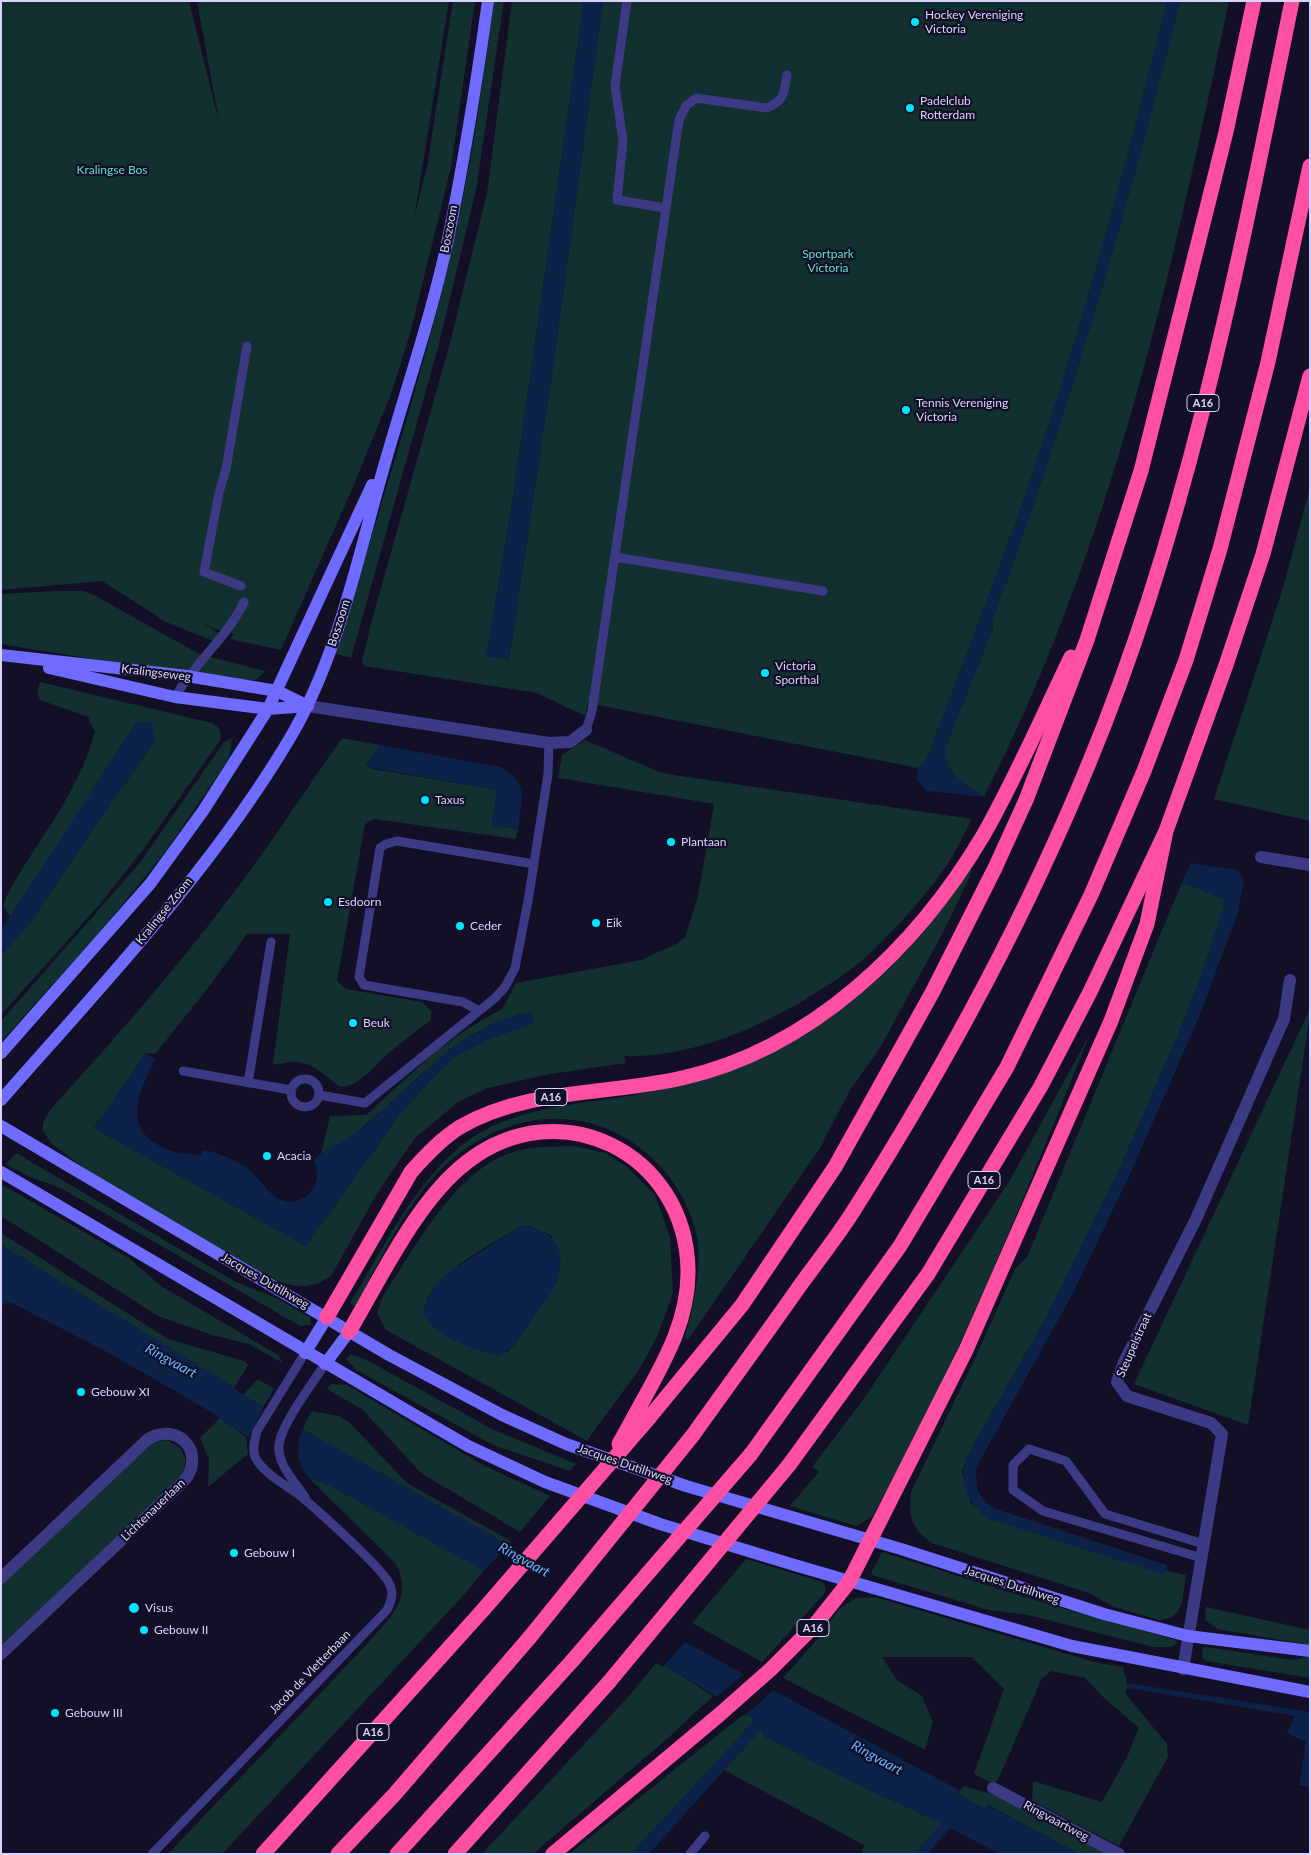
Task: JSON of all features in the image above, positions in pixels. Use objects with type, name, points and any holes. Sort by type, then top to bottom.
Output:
[{"type":"highway","name":"A16","points":[[263,1854],[603,1474],[642,1418],[742,1304],[835,1167],[932,994],[1003,850],[1031,786],[1101,598],[1141,471],[1178,330],[1226,132],[1254,1]]},
{"type":"highway","name":"A16","points":[[338,1854],[394,1795],[530,1637],[693,1435],[852,1213],[956,1039],[1048,858],[1076,793],[1132,649],[1169,533],[1220,338],[1292,1]]},
{"type":"highway","points":[[397,1854],[572,1661],[751,1454],[900,1246],[1002,1076],[1102,868],[1131,801],[1186,660],[1220,549],[1268,362],[1310,166]]},
{"type":"highway","name":"A16","points":[[455,1854],[609,1682],[789,1465],[928,1274],[1036,1095],[1151,876],[1226,665],[1263,554],[1310,376]]},
{"type":"highway","name":"A16","points":[[327,1317],[411,1172],[428,1153],[451,1134],[498,1110],[533,1100],[682,1078],[714,1070],[778,1042],[828,1010],[884,962],[934,907],[976,846],[1010,782],[1101,598]]},
{"type":"highway","name":"A16","points":[[872,1541],[966,1350],[1107,1030],[1147,924],[1151,876]]},
{"type":"highway","name":"A16","points":[[349,1332],[424,1208],[443,1183],[466,1162],[500,1141],[518,1135],[560,1131],[600,1139],[622,1149],[642,1164],[661,1185],[680,1222],[686,1245],[688,1270],[684,1314],[642,1418]]},
{"type":"highway","points":[[850,1582],[872,1541]]},
{"type":"highway","name":"A16","points":[[553,1854],[771,1669],[814,1626],[850,1582]]},
{"type":"main road","name":"Boszoom","points":[[308,706],[324,669],[344,609],[418,352],[448,240],[488,1]]},
{"type":"main road","name":"Boszoom","points":[[277,691],[388,451]]},
{"type":"main road","name":"Kralingseweg","points":[[1,656],[187,676],[277,691],[308,706]]},
{"type":"main road","name":"Kralingseweg","points":[[1,656],[176,697],[268,709],[308,706]]},
{"type":"main road","points":[[1,1053],[150,884],[203,811],[268,709],[277,691]]},
{"type":"main road","name":"Kralingse Zoom","points":[[1,1100],[146,934],[225,836],[289,740],[308,706]]},
{"type":"main road","name":"Jacques Dutilhweg","points":[[1,1126],[327,1317],[349,1332],[502,1415],[566,1444],[686,1486],[872,1541],[1104,1614],[1188,1636],[1310,1651]]},
{"type":"main road","points":[[1,1172],[305,1353],[468,1446],[545,1482],[660,1524],[850,1582],[1072,1646],[1183,1669],[1310,1692]]},
{"type":"main road","points":[[305,1353],[327,1317]]},
{"type":"main road","points":[[325,1364],[349,1332]]},
{"type":"street","name":"Kralingseweg","points":[[308,706],[549,743],[570,742],[586,730]]},
{"type":"street","points":[[1261,857],[1310,865]]},
{"type":"street","name":"Steupelstraat","points":[[1183,1669],[1222,1434],[1211,1423],[1127,1396],[1117,1382],[1124,1362],[1196,1219],[1284,1019],[1290,980]]},
{"type":"street","name":"Lichtenauerlaan","points":[[1,1578],[148,1439],[155,1435],[171,1434],[186,1442],[192,1454],[193,1462],[184,1481],[1,1654]]},
{"type":"street","name":"Ringvaartweg","points":[[993,1788],[1119,1854]]},
{"type":"lane","points":[[627,1],[615,86],[623,141],[617,200],[665,208]]},
{"type":"lane","points":[[586,730],[592,711],[678,128],[686,106],[696,98],[767,108],[776,104],[784,96],[787,75]]},
{"type":"lane","points":[[241,586],[204,572],[219,493],[226,469],[247,346]]},
{"type":"lane","points":[[615,557],[823,591]]},
{"type":"lane","points":[[176,697],[187,676],[235,622],[244,602]]},
{"type":"lane","points":[[319,1095],[365,1104],[479,1011],[505,987],[515,968],[534,864],[548,774],[549,743]]},
{"type":"lane","points":[[479,1011],[463,1002],[364,985],[359,977],[380,848],[397,841],[534,864]]},
{"type":"lane","points":[[248,1083],[271,942]]},
{"type":"lane","points":[[183,1071],[291,1090]]},
{"type":"lane","points":[[308,1079],[317,1084],[319,1095],[313,1105],[303,1107],[293,1101],[291,1090],[297,1081],[308,1079]]},
{"type":"lane","name":"Jacob de Vletterbaan","points":[[152,1854],[387,1610],[392,1599],[390,1584],[386,1577],[309,1503],[264,1468],[255,1456],[254,1442],[257,1431],[305,1353]]},
{"type":"lane","name":"Jacob de Vletterbaan","points":[[309,1503],[284,1467],[279,1446],[283,1431],[325,1364]]},
{"type":"lane","points":[[1202,1558],[1043,1511],[1014,1490],[1013,1465],[1030,1449],[1066,1461],[1105,1514],[1204,1544]]},
{"type":"lane","points":[[690,1854],[705,1836]]},
{"type":"green space","name":"Kralingse Bos","points":[[1,1],[189,1],[220,126],[197,1],[449,1],[414,218],[427,167],[453,1],[475,1],[451,167],[410,334],[390,397],[349,496],[281,650],[230,639],[234,634],[215,629],[201,622],[220,634],[213,641],[166,622],[102,581],[1,590]]},
{"type":"green space","points":[[494,1],[504,1],[476,190],[439,344],[351,658],[336,654],[402,437],[446,272],[469,164]]},
{"type":"green space","name":"Sportpark Victoria","points":[[512,1],[584,1],[510,518],[486,656],[509,660],[554,359],[603,1],[1167,1],[1102,249],[1046,432],[1002,560],[927,759],[918,768],[588,703],[585,716],[537,693],[364,666],[362,661],[373,616],[450,343],[487,193]]},
{"type":"green space","points":[[1180,1],[1229,1],[1185,205],[1160,307],[1133,408],[1068,606],[1029,702],[984,797],[963,783],[953,773],[944,750],[993,628],[992,621],[1046,468],[1117,236]]},
{"type":"green space","points":[[1310,488],[1310,821],[1214,799],[1282,591]]},
{"type":"green space","points":[[84,591],[199,654],[265,671],[257,679],[239,683],[1,644],[1,594]]},
{"type":"green space","points":[[40,682],[212,723],[220,729],[221,739],[142,851],[99,905],[1,1015],[1,955],[26,928],[156,738],[39,874],[10,917],[3,906],[7,895],[78,777],[95,732],[88,717],[40,700],[37,694]]},
{"type":"green space","points":[[232,738],[229,759],[166,851],[104,927],[1,1042],[1,1021],[139,864],[224,742]]},
{"type":"green space","points":[[342,738],[380,745],[366,764],[374,769],[497,790],[492,826],[518,829],[516,839],[374,819],[365,824],[337,981],[346,989],[422,1002],[431,1011],[431,1020],[391,1051],[368,1074],[348,1086],[340,1087],[320,1071],[303,1063],[273,1064],[290,934],[247,934],[208,988],[155,1054],[145,1053],[94,1128],[306,1246],[399,1115],[432,1079],[456,1056],[487,1040],[533,1023],[531,1012],[505,1019],[460,1043],[440,1058],[358,1131],[321,1154],[330,1116],[366,1115],[434,1053],[464,1031],[503,1008],[516,983],[641,960],[678,943],[685,937],[698,896],[714,804],[558,778],[562,755],[585,740],[659,772],[972,819],[939,877],[889,935],[865,958],[839,978],[790,1008],[737,1034],[681,1051],[653,1055],[624,1056],[626,1063],[550,1074],[488,1088],[458,1102],[416,1137],[378,1192],[331,1276],[317,1284],[296,1286],[264,1278],[106,1184],[52,1144],[43,1131],[43,1123],[49,1111],[105,1049],[238,888]]},
{"type":"green space","points":[[969,870],[972,871],[947,925],[881,1046],[850,1090],[820,1148],[688,1340],[685,1337],[692,1311],[698,1271],[698,1245],[689,1210],[678,1189],[664,1170],[647,1153],[628,1140],[607,1129],[585,1122],[561,1119],[536,1120],[511,1126],[476,1142],[447,1164],[430,1181],[402,1221],[355,1306],[350,1303],[413,1199],[444,1161],[462,1145],[502,1122],[524,1114],[570,1104],[640,1094],[678,1085],[743,1065],[781,1048],[847,1004],[895,963],[921,934]]},
{"type":"green space","points":[[1182,882],[1223,899],[1225,902],[1200,979],[1178,1035],[1119,1170],[1045,1320],[966,1458],[962,1472],[971,1504],[1162,1574],[1167,1571],[1186,1575],[1182,1602],[1178,1612],[1170,1618],[1159,1620],[1114,1607],[1089,1593],[932,1543],[915,1527],[911,1515],[910,1501],[911,1492],[978,1352],[1015,1269],[1027,1257]]},
{"type":"green space","points":[[1310,1009],[1310,1014],[1248,1425],[1134,1384]]},
{"type":"green space","points":[[1090,1034],[1015,1218],[962,1339],[904,1458],[872,1517],[856,1526],[790,1506],[819,1472],[812,1467],[865,1397],[1010,1180]]},
{"type":"green space","points":[[574,1146],[606,1153],[627,1167],[655,1195],[670,1237],[673,1293],[657,1337],[640,1368],[587,1441],[386,1330],[377,1313],[382,1298],[421,1236],[453,1195],[471,1177],[490,1163],[510,1153],[534,1148]],"holes":[[[521,1226],[529,1226],[552,1236],[556,1283],[516,1343],[506,1353],[426,1301],[444,1277],[468,1258]]]},
{"type":"green space","points":[[16,1153],[234,1281],[276,1298],[310,1317],[311,1325],[300,1326],[61,1188],[30,1177],[6,1164]]},
{"type":"green space","points":[[1,1184],[129,1258],[161,1286],[278,1355],[283,1363],[249,1344],[212,1335],[158,1316],[1,1216]]},
{"type":"green space","points":[[1,1233],[168,1339],[244,1361],[248,1365],[234,1388],[1,1245]]},
{"type":"green space","points":[[351,1354],[365,1359],[492,1429],[576,1464],[570,1471],[493,1445],[356,1370],[346,1359]]},
{"type":"green space","points":[[258,1379],[274,1389],[263,1407],[243,1395]]},
{"type":"green space","points":[[331,1384],[347,1385],[485,1466],[550,1496],[520,1532],[421,1473],[363,1410],[327,1389]]},
{"type":"green space","points":[[312,1411],[339,1416],[349,1422],[407,1483],[511,1541],[508,1545],[302,1429]]},
{"type":"green space","points":[[220,1418],[246,1437],[248,1454],[208,1487],[209,1459],[200,1438]]},
{"type":"green space","points":[[167,1440],[180,1448],[186,1460],[182,1475],[1,1646],[1,1585],[152,1442]]},
{"type":"green space","points":[[308,1477],[331,1486],[485,1570],[222,1854],[168,1854],[367,1644],[391,1617],[401,1598],[401,1576],[396,1564]]},
{"type":"green space","points":[[882,1552],[1044,1603],[1176,1640],[1177,1643],[1172,1647],[1153,1647],[1028,1615],[989,1610],[872,1575],[872,1571]]},
{"type":"green space","points":[[746,1559],[823,1582],[826,1588],[824,1594],[762,1662],[692,1623]]},
{"type":"green space","points":[[875,1597],[1098,1663],[1123,1667],[1128,1687],[1125,1693],[1167,1744],[1168,1757],[1119,1846],[1032,1801],[1033,1781],[1102,1802],[1127,1757],[1139,1728],[1105,1699],[1085,1678],[1051,1671],[1042,1678],[998,1780],[994,1784],[974,1774],[1004,1689],[972,1657],[882,1657],[897,1680],[922,1696],[933,1722],[925,1750],[783,1678],[823,1633],[839,1609],[856,1598]]},
{"type":"green space","points":[[1206,1607],[1310,1630],[1310,1645],[1217,1629],[1205,1620]]},
{"type":"green space","points":[[1203,1648],[1293,1660],[1310,1656],[1310,1678],[1206,1661],[1202,1658]]},
{"type":"green space","points":[[658,1661],[713,1696],[668,1738],[533,1854],[482,1854],[628,1697]]},
{"type":"green space","points":[[745,1713],[755,1720],[631,1854],[569,1854]]},
{"type":"green space","points":[[761,1729],[764,1736],[867,1789],[942,1823],[915,1854],[861,1854],[864,1845],[724,1770]]},
{"type":"green space","points":[[964,1786],[995,1795],[1108,1854],[1079,1854],[988,1805],[985,1809],[957,1794]]},
{"type":"water","points":[[584,1],[603,1],[554,359],[509,660],[486,656],[510,518]]},
{"type":"water","points":[[1167,1],[1180,1],[1139,158],[1094,314],[1046,468],[992,621],[993,628],[944,750],[953,773],[963,783],[984,797],[927,791],[917,780],[918,768],[927,759],[1002,560],[1046,432],[1102,249]]},
{"type":"water","points":[[137,721],[151,723],[156,738],[26,928],[1,955],[1,930]]},
{"type":"water","points":[[380,745],[500,767],[510,773],[516,779],[522,793],[518,829],[492,826],[497,790],[369,767],[366,764]]},
{"type":"water","points":[[1191,863],[1238,870],[1244,881],[1237,915],[1200,1015],[1131,1172],[1072,1295],[976,1468],[977,1489],[983,1499],[993,1508],[1167,1565],[1167,1571],[1162,1574],[986,1518],[969,1498],[963,1477],[966,1458],[1045,1320],[1119,1170],[1178,1035],[1200,979],[1225,902],[1223,899],[1182,882]]},
{"type":"water","points":[[531,1012],[533,1023],[487,1040],[456,1056],[432,1079],[399,1115],[306,1246],[94,1128],[145,1053],[155,1059],[145,1080],[138,1103],[137,1114],[144,1134],[164,1149],[202,1155],[203,1150],[227,1157],[249,1170],[276,1197],[290,1202],[298,1200],[309,1194],[315,1185],[317,1174],[313,1159],[362,1129],[451,1048],[499,1020]]},
{"type":"water","points":[[521,1226],[542,1231],[550,1236],[559,1251],[561,1260],[555,1286],[518,1340],[509,1349],[497,1356],[444,1335],[428,1321],[422,1312],[434,1287],[446,1274]]},
{"type":"water","name":"Ringvaart","points":[[1,1245],[228,1383],[243,1395],[510,1546],[959,1790],[957,1794],[984,1809],[987,1805],[1079,1854],[1000,1854],[950,1828],[928,1854],[915,1854],[941,1823],[867,1789],[764,1736],[761,1729],[649,1854],[631,1854],[755,1720],[658,1661],[449,1552],[331,1486],[308,1477],[206,1409],[109,1353],[12,1303],[5,1303],[1,1307]]},
{"type":"water","points":[[1128,1683],[1310,1712],[1309,1787],[1299,1785],[1306,1742],[1287,1733],[1295,1716],[1128,1688]]},
{"type":"pier","points":[[265,1405],[304,1427],[299,1439],[298,1458],[304,1472],[312,1481],[247,1440]]},
{"type":"pier","points":[[510,1543],[687,1640],[663,1667],[483,1572]]},
{"type":"pier","points":[[745,1673],[775,1689],[744,1716],[714,1699]]},
{"type":"place","name":"Hockey Vereniging Victoria","points":[[915,22]]},
{"type":"place","name":"Padelclub Rotterdam","points":[[910,108]]},
{"type":"place","name":"Tennis Vereniging Victoria","points":[[906,410]]},
{"type":"place","name":"Victoria Sporthal","points":[[765,673]]},
{"type":"place","name":"Taxus","points":[[425,800]]},
{"type":"place","name":"Plantaan","points":[[671,842]]},
{"type":"place","name":"Esdoorn","points":[[328,902]]},
{"type":"place","name":"Eik","points":[[596,923]]},
{"type":"place","name":"Ceder","points":[[460,926]]},
{"type":"place","name":"Beuk","points":[[353,1023]]},
{"type":"place","name":"Acacia","points":[[267,1156]]},
{"type":"place","name":"Gebouw XI","points":[[81,1392]]},
{"type":"place","name":"Gebouw I","points":[[234,1553]]},
{"type":"place","name":"Visus","points":[[134,1608]]},
{"type":"place","name":"Gebouw II","points":[[144,1630]]},
{"type":"place","name":"Gebouw III","points":[[55,1713]]}]
